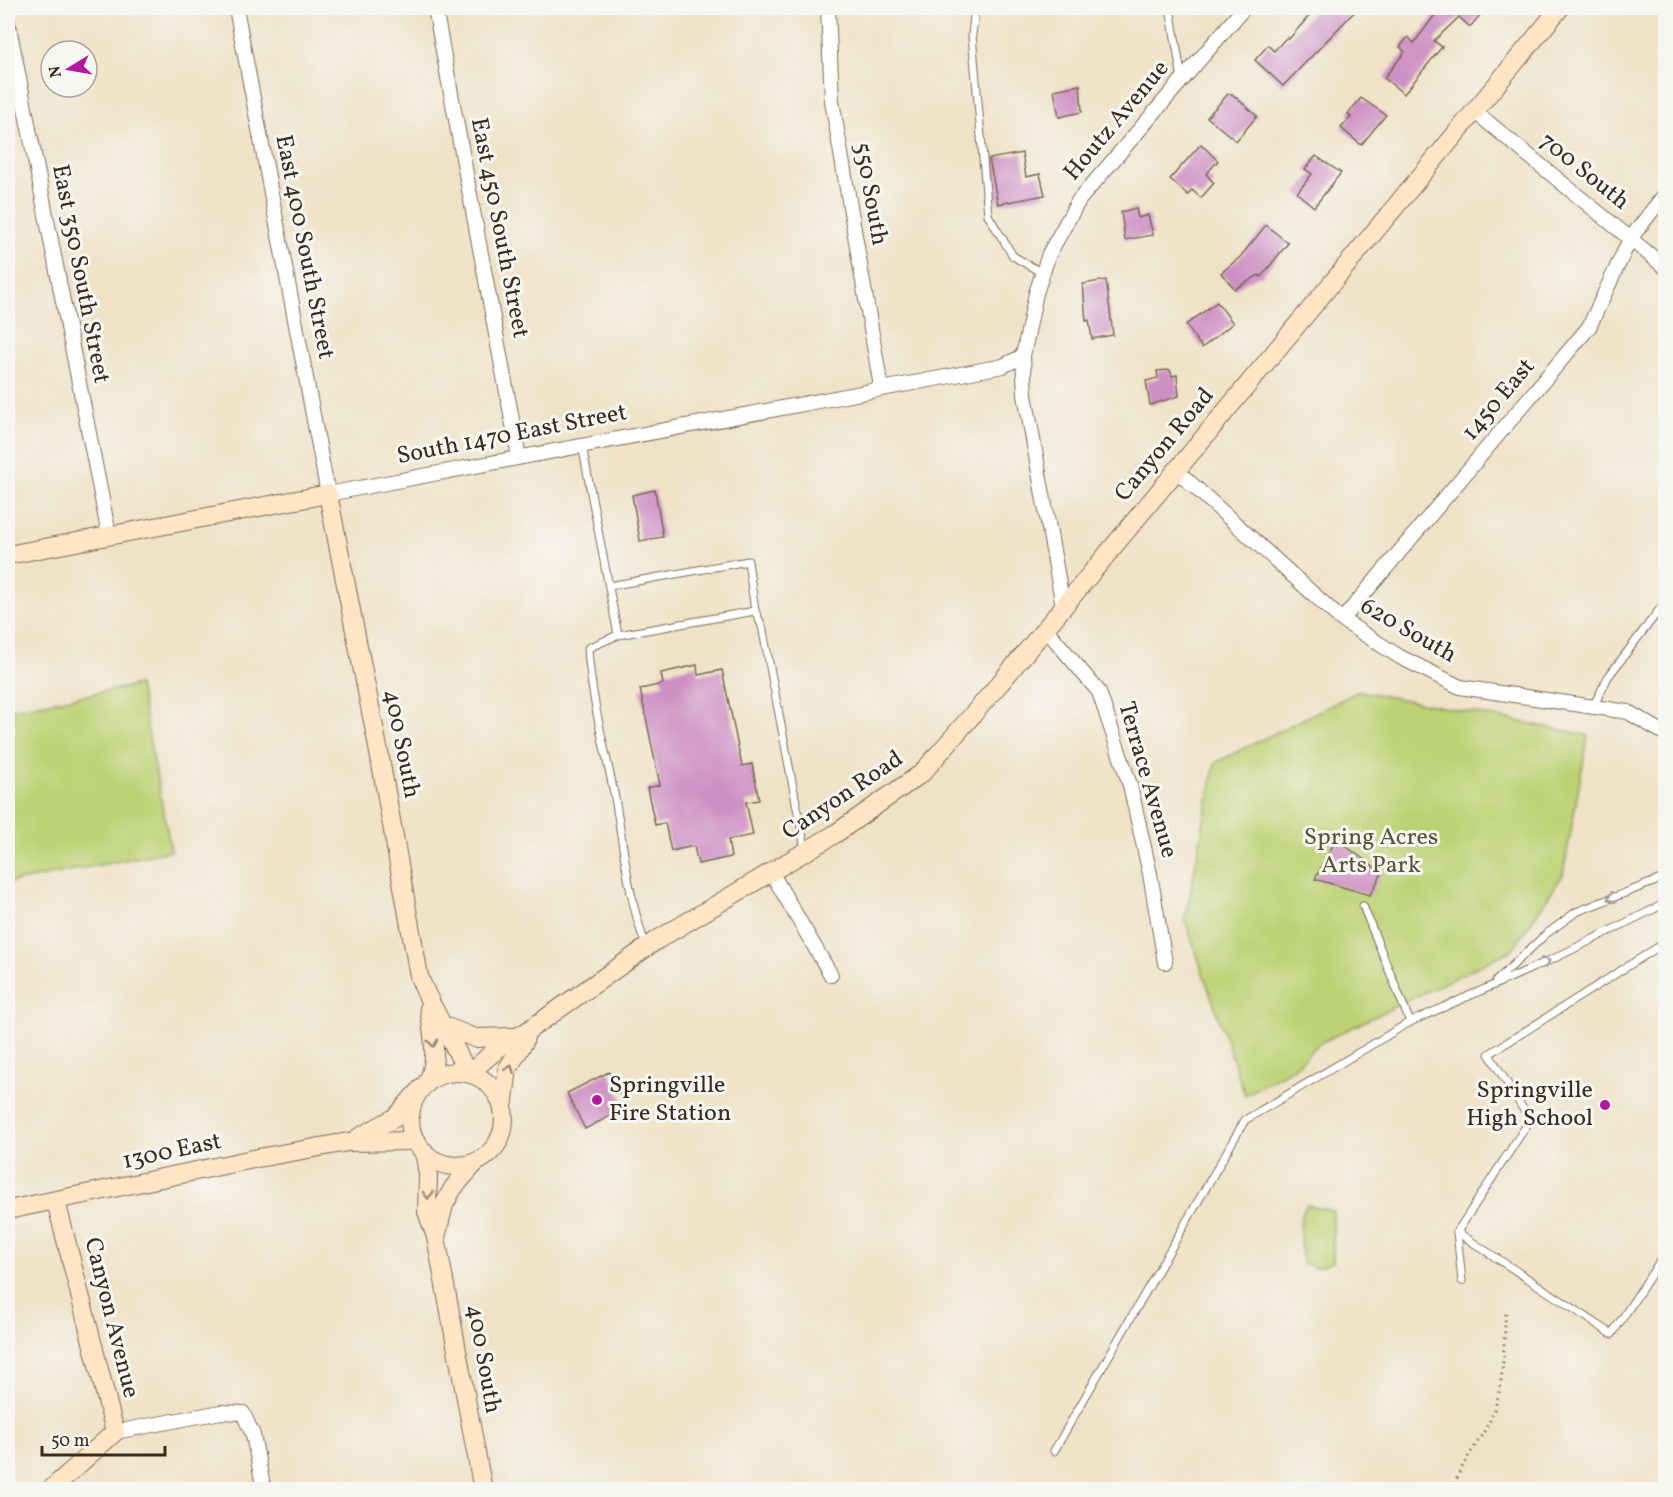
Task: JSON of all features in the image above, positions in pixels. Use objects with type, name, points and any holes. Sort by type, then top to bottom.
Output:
[{"type":"main road","name":"Canyon Road","points":[[469,1073],[647,947],[806,851],[922,773],[1064,606],[1560,8]]},
{"type":"main road","name":"South 1470 East Street","points":[[8,555],[328,494]]},
{"type":"main road","name":"400 South","points":[[328,494],[419,976],[428,1002],[435,1057],[433,1072],[424,1086]]},
{"type":"main road","name":"400 South","points":[[428,1002],[456,1044],[469,1073]]},
{"type":"main road","points":[[444,1026],[476,1038],[520,1035],[524,1042],[508,1068],[502,1134],[487,1155],[476,1162],[457,1166],[447,1164],[420,1146],[411,1113],[424,1086],[439,1076],[453,1072],[469,1073],[492,1086],[503,1108]]},
{"type":"main road","name":"1300 East","points":[[8,1210],[258,1158],[348,1142],[377,1130],[396,1117],[424,1086]]},
{"type":"main road","name":"1300 East","points":[[348,1142],[420,1146]]},
{"type":"main road","name":"400 South","points":[[420,1146],[428,1174],[427,1212],[436,1238],[483,1490]]},
{"type":"main road","name":"400 South","points":[[436,1238],[444,1205],[453,1188],[476,1162]]},
{"type":"main road","name":"Canyon Avenue","points":[[50,1490],[115,1432],[56,1201]]},
{"type":"street","name":"East 400 South Street","points":[[236,8],[328,494]]},
{"type":"street","name":"East 450 South Street","points":[[435,8],[519,457]]},
{"type":"street","name":"550 South","points":[[828,8],[832,101],[881,387]]},
{"type":"street","name":"Houtz Avenue","points":[[1042,273],[1058,235],[1079,200],[1244,8]]},
{"type":"street","name":"East 350 South Street","points":[[8,22],[109,535]]},
{"type":"street","name":"700 South","points":[[1474,111],[1665,268]]},
{"type":"street","name":"1450 East","points":[[1342,620],[1363,592],[1589,327],[1630,239],[1665,193]]},
{"type":"street","points":[[1042,273],[1030,313],[1023,356],[1025,394],[1064,606]]},
{"type":"street","name":"South 1470 East Street","points":[[328,494],[881,387],[1003,366],[1023,356]]},
{"type":"street","name":"620 South","points":[[1176,470],[1342,620],[1400,657],[1460,687],[1628,712],[1665,734]]},
{"type":"street","name":"Terrace Avenue","points":[[1045,628],[1099,692],[1130,784],[1166,962]]},
{"type":"street","name":"Canyon Road","points":[[771,872],[831,975]]},
{"type":"street","points":[[115,1432],[221,1412],[243,1413],[253,1435],[264,1490]]},
{"type":"lane","points":[[975,8],[972,35],[988,215],[994,229],[1013,256],[1042,273]]},
{"type":"lane","points":[[1170,8],[1182,79]]},
{"type":"lane","points":[[582,445],[618,635]]},
{"type":"lane","points":[[609,586],[748,561],[755,611],[762,626],[806,851]]},
{"type":"lane","points":[[1593,707],[1608,677],[1665,601]]},
{"type":"lane","points":[[647,947],[633,910],[615,798],[590,680],[588,648],[618,635],[755,611]]},
{"type":"lane","points":[[1492,984],[1545,935],[1576,912],[1665,877]]},
{"type":"lane","points":[[1054,1451],[1245,1120],[1410,1022],[1555,958],[1665,903]]},
{"type":"lane","points":[[1363,906],[1410,1022]]},
{"type":"lane","points":[[1462,1281],[1457,1232],[1530,1119],[1489,1054],[1665,942]]},
{"type":"lane","points":[[1457,1232],[1611,1334],[1665,1251]]},
{"type":"path","points":[[1453,1490],[1464,1462],[1492,1416],[1502,1378],[1506,1311]]},
{"type":"green space","points":[[139,685],[171,851],[8,883],[8,710]]},
{"type":"green space","name":"Spring Acres Arts Park","points":[[1359,691],[1588,735],[1563,875],[1512,950],[1318,1044],[1297,1066],[1245,1095],[1185,920],[1215,763]]},
{"type":"green space","points":[[1307,1205],[1333,1211],[1333,1262],[1316,1268],[1302,1263],[1300,1225]]},
{"type":"building","points":[[1316,8],[1358,8],[1283,86],[1255,60],[1268,45],[1274,51],[1287,37],[1289,39]]},
{"type":"building","points":[[1440,8],[1486,8],[1470,27],[1459,17],[1434,41],[1442,47],[1404,94],[1384,78],[1405,52],[1400,47],[1408,37],[1414,43]]},
{"type":"building","points":[[1080,85],[1082,112],[1059,117],[1054,90]]},
{"type":"building","points":[[1228,94],[1232,94],[1257,116],[1236,141],[1207,117]]},
{"type":"building","points":[[1361,98],[1386,115],[1361,145],[1341,128],[1351,117],[1348,114]]},
{"type":"building","points":[[1201,144],[1218,161],[1206,174],[1214,183],[1201,198],[1192,190],[1188,195],[1170,179]]},
{"type":"building","points":[[1022,153],[1026,177],[1040,174],[1045,195],[998,204],[989,159]]},
{"type":"building","points":[[1316,156],[1341,173],[1314,207],[1297,193],[1312,174],[1305,169]]},
{"type":"building","points":[[1136,208],[1138,218],[1148,215],[1153,235],[1125,240],[1121,212]]},
{"type":"building","points":[[1266,225],[1288,243],[1261,277],[1259,275],[1235,289],[1221,273],[1240,257]]},
{"type":"building","points":[[1106,280],[1113,335],[1092,339],[1089,320],[1086,321],[1083,284]]},
{"type":"building","points":[[1217,302],[1233,323],[1202,348],[1186,325]]},
{"type":"building","points":[[1170,370],[1172,376],[1177,375],[1179,396],[1150,405],[1146,381],[1158,378],[1157,371]]},
{"type":"building","points":[[655,490],[663,537],[640,541],[632,495]]},
{"type":"building","points":[[697,665],[698,675],[722,670],[742,766],[752,764],[759,800],[746,802],[753,835],[728,840],[731,857],[698,864],[694,846],[671,851],[665,823],[655,825],[647,788],[660,785],[640,689],[663,684],[661,673]]},
{"type":"building","points":[[1336,839],[1382,873],[1370,895],[1315,879]]},
{"type":"building","name":"Springville Fire Station","points":[[609,1072],[626,1108],[585,1129],[567,1093]]},
{"type":"place","name":"Springville Fire Station","points":[[597,1100]]},
{"type":"place","name":"Springville High School","points":[[1605,1105]]}]
